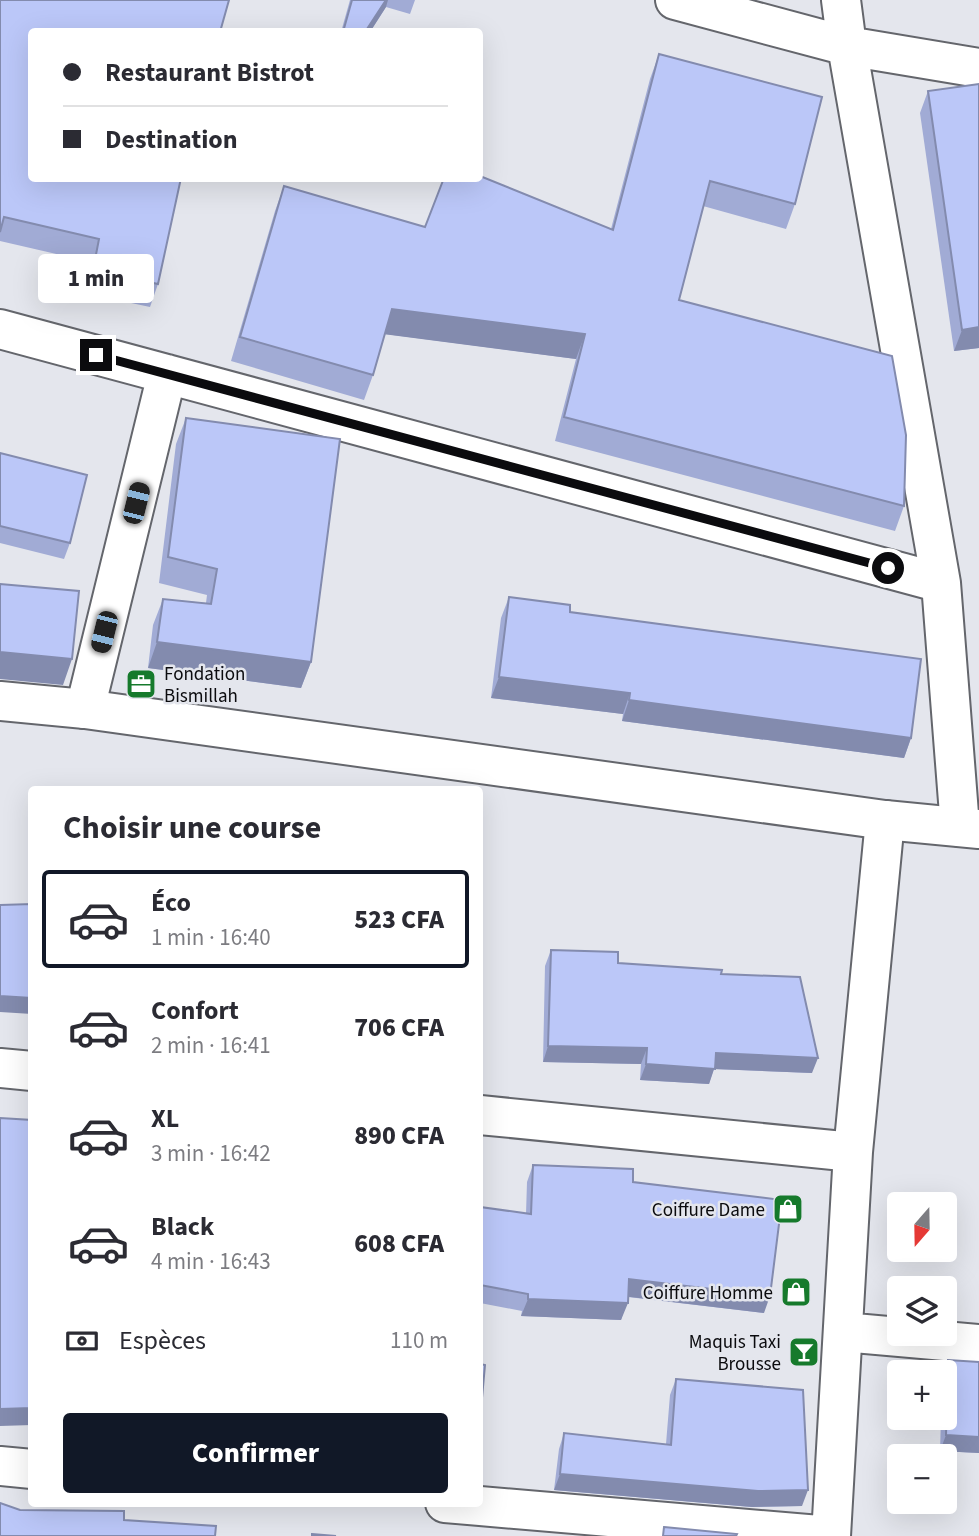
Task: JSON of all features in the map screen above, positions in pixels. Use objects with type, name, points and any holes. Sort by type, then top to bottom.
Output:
[{"type":"street","points":[[676,0],[847,46],[979,68]]},
{"type":"street","points":[[0,701],[85,709],[885,820],[969,828],[941,583],[841,0]]},
{"type":"street","points":[[0,329],[941,583]]},
{"type":"street","points":[[85,709],[167,374]]},
{"type":"street","points":[[483,1506],[831,1536],[853,1152],[885,820]]},
{"type":"street","points":[[0,1068],[28,1072]]},
{"type":"street","points":[[483,1115],[853,1152]]},
{"type":"street","points":[[843,1332],[979,1344]]},
{"type":"street","points":[[0,1466],[28,1469]]},
{"type":"building","points":[[0,0],[229,0],[221,28],[28,28],[28,182],[180,182],[158,284],[93,270],[99,239],[4,217],[0,232]]},
{"type":"building","points":[[352,0],[386,0],[368,28],[344,28]]},
{"type":"building","points":[[659,54],[822,97],[795,204],[710,181],[679,300],[892,356],[906,435],[904,506],[564,417],[585,334],[392,309],[373,375],[240,337],[284,186],[425,227],[442,182],[483,182],[483,177],[613,230]]},
{"type":"building","points":[[979,84],[979,327],[962,330],[928,91]]},
{"type":"building","points":[[186,418],[340,439],[311,662],[157,642],[163,599],[211,604],[217,569],[168,557]]},
{"type":"building","points":[[0,453],[87,475],[70,543],[0,526]]},
{"type":"building","points":[[0,584],[79,591],[72,659],[0,652]]},
{"type":"building","points":[[509,597],[570,605],[570,612],[921,659],[911,738],[629,700],[630,693],[499,677]]},
{"type":"building","points":[[28,904],[28,998],[0,996],[0,905]]},
{"type":"building","points":[[551,950],[618,952],[618,963],[722,970],[721,974],[800,977],[818,1058],[716,1053],[715,1069],[646,1064],[647,1048],[548,1046]]},
{"type":"building","points":[[0,1118],[28,1120],[28,1408],[0,1409]]},
{"type":"building","points":[[533,1165],[633,1169],[633,1182],[782,1200],[770,1296],[629,1279],[628,1303],[528,1299],[528,1294],[483,1286],[483,1207],[531,1214]]},
{"type":"building","points":[[957,1361],[979,1362],[979,1437],[946,1435],[946,1430],[957,1430]]},
{"type":"building","points":[[676,1379],[803,1390],[808,1490],[758,1491],[560,1474],[564,1433],[671,1445]]},
{"type":"building","points":[[0,1503],[20,1510],[124,1511],[124,1520],[216,1526],[215,1536],[0,1536]]},
{"type":"building","points":[[664,1527],[737,1534],[663,1536]]},
{"type":"place","name":"Fondation Bismillah","points":[[141,684]]},
{"type":"place","name":"Coiffure Dame","points":[[788,1209]]},
{"type":"place","name":"Coiffure Homme","points":[[796,1292]]},
{"type":"place","name":"Maquis Taxi Brousse","points":[[804,1352]]},
{"type":"route","points":[[96,355],[888,568]]}]
